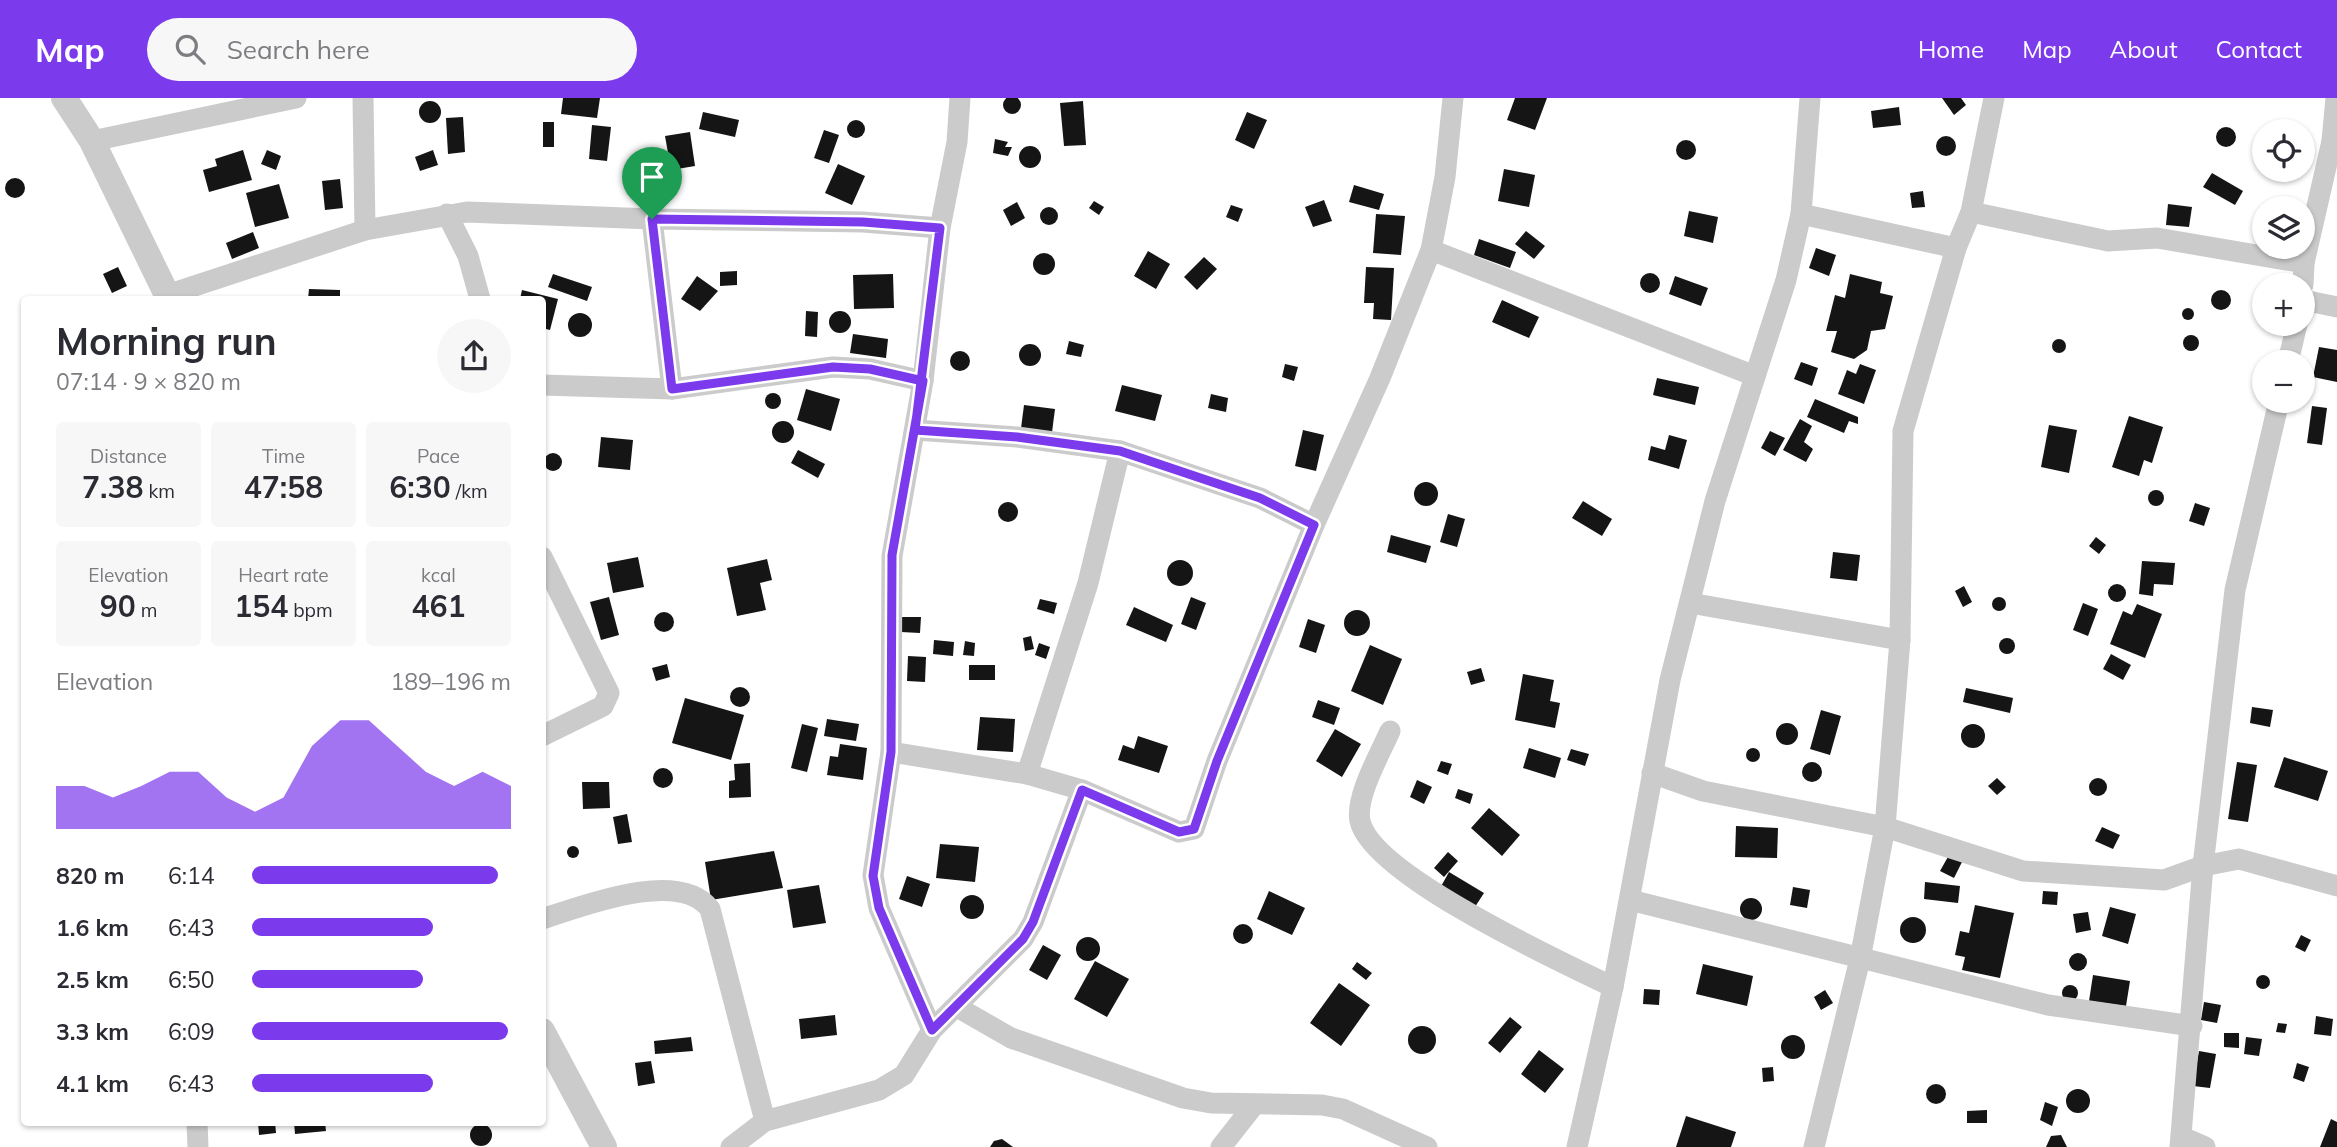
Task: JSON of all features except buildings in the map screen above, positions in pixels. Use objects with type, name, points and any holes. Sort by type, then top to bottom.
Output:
[{"type":"street","points":[[64,98],[92,141],[168,296]]},
{"type":"street","points":[[92,141],[296,98]]},
{"type":"street","points":[[363,98],[365,230]]},
{"type":"street","points":[[932,1030],[874,892],[891,752],[892,555],[923,381],[940,228],[957,142],[960,98]]},
{"type":"street","points":[[891,752],[1027,774],[1082,790],[1179,832],[1194,829],[1217,761],[1314,525],[1380,378],[1430,250],[1445,177],[1452,98]]},
{"type":"street","points":[[1577,1147],[1613,986],[1670,680],[1715,501],[1786,281],[1801,214],[1810,98]]},
{"type":"street","points":[[1814,1147],[1860,959],[1885,827],[1900,640],[1903,431],[1956,248],[1971,212],[1994,98]]},
{"type":"street","points":[[2304,273],[2334,142],[2336,98]]},
{"type":"street","points":[[171,296],[365,230],[467,212],[652,219],[863,222],[940,228]]},
{"type":"street","points":[[1971,212],[2108,240],[2157,238],[2304,263]]},
{"type":"street","points":[[447,214],[468,256],[479,296]]},
{"type":"street","points":[[1801,214],[1956,248]]},
{"type":"street","points":[[652,219],[672,389]]},
{"type":"street","points":[[1430,250],[1755,376]]},
{"type":"street","points":[[2315,302],[2337,307]]},
{"type":"street","points":[[546,385],[672,389],[833,367],[870,369],[923,381]]},
{"type":"street","points":[[2205,1147],[2181,1142],[2203,866],[2237,581],[2276,413]]},
{"type":"street","points":[[915,430],[1017,437],[1120,451],[1260,498],[1314,525]]},
{"type":"street","points":[[1027,774],[1088,583],[1120,451]]},
{"type":"street","points":[[546,565],[609,693],[603,706],[546,734]]},
{"type":"street","points":[[1690,603],[1900,640]]},
{"type":"street","points":[[1390,731],[1360,803],[1361,824],[1377,850],[1499,932],[1613,986]]},
{"type":"street","points":[[1652,773],[1703,791],[1885,827],[2039,874],[2164,880],[2203,866],[2239,859],[2337,886]]},
{"type":"street","points":[[731,1147],[765,1121],[879,1090],[895,1082],[911,1066],[932,1030],[1023,939],[1033,922],[1082,790]]},
{"type":"street","points":[[546,918],[605,899],[670,889],[694,895],[704,901],[710,909],[765,1121]]},
{"type":"street","points":[[1630,900],[2048,1005],[2192,1026]]},
{"type":"street","points":[[957,1007],[1011,1038],[1183,1098],[1254,1105],[1322,1105],[1343,1109],[1417,1145]]},
{"type":"street","points":[[546,1038],[604,1147]]},
{"type":"street","points":[[1221,1147],[1254,1105]]},
{"type":"street","points":[[197,1126],[198,1147]]},
{"type":"route","points":[[652,219],[672,389],[833,367],[870,369],[923,381],[892,555],[891,752],[873,876],[879,908],[932,1030],[1023,939],[1033,922],[1067,837],[1082,790],[1179,832],[1186,833],[1194,829],[1217,761],[1314,525],[1260,498],[1120,451],[1017,437],[915,430],[923,381],[940,228],[863,222],[652,219]]}]
